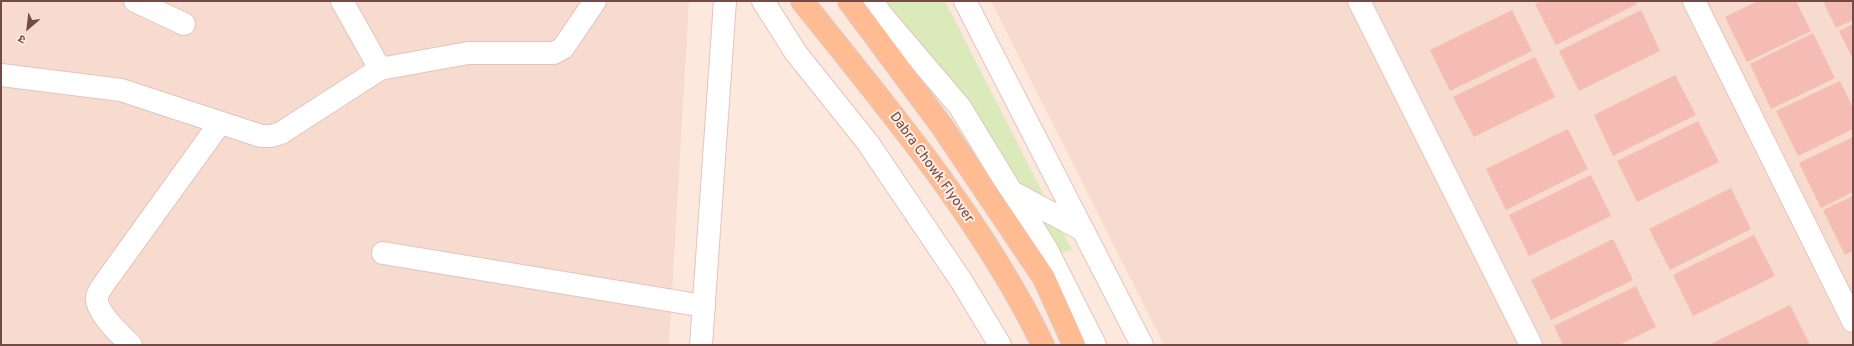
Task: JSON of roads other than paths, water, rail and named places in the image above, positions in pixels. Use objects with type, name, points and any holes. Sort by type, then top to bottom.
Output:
[{"type":"main road","points":[[849,1],[941,125],[1044,278],[1074,345]]},
{"type":"main road","name":"Dabra Chowk Flyover","points":[[808,9],[914,142],[988,246],[1043,345]]},
{"type":"street","points":[[135,1],[184,24]]},
{"type":"street","points":[[342,1],[380,69]]},
{"type":"street","points":[[1,76],[121,90],[261,136],[276,134],[380,69],[468,53],[554,53],[563,48],[595,1]]},
{"type":"street","points":[[701,345],[725,1]]},
{"type":"street","points":[[763,1],[796,53],[868,143],[962,282],[1000,345]]},
{"type":"street","points":[[872,1],[881,14],[960,107],[1047,250],[1095,345]]},
{"type":"street","points":[[965,1],[1142,345]]},
{"type":"street","points":[[1359,1],[1531,345]]},
{"type":"street","points":[[1694,1],[1853,321]]},
{"type":"street","points":[[132,345],[110,323],[98,306],[97,298],[106,281],[220,123]]},
{"type":"street","points":[[1011,191],[1083,230]]},
{"type":"street","points":[[383,254],[704,306]]}]
